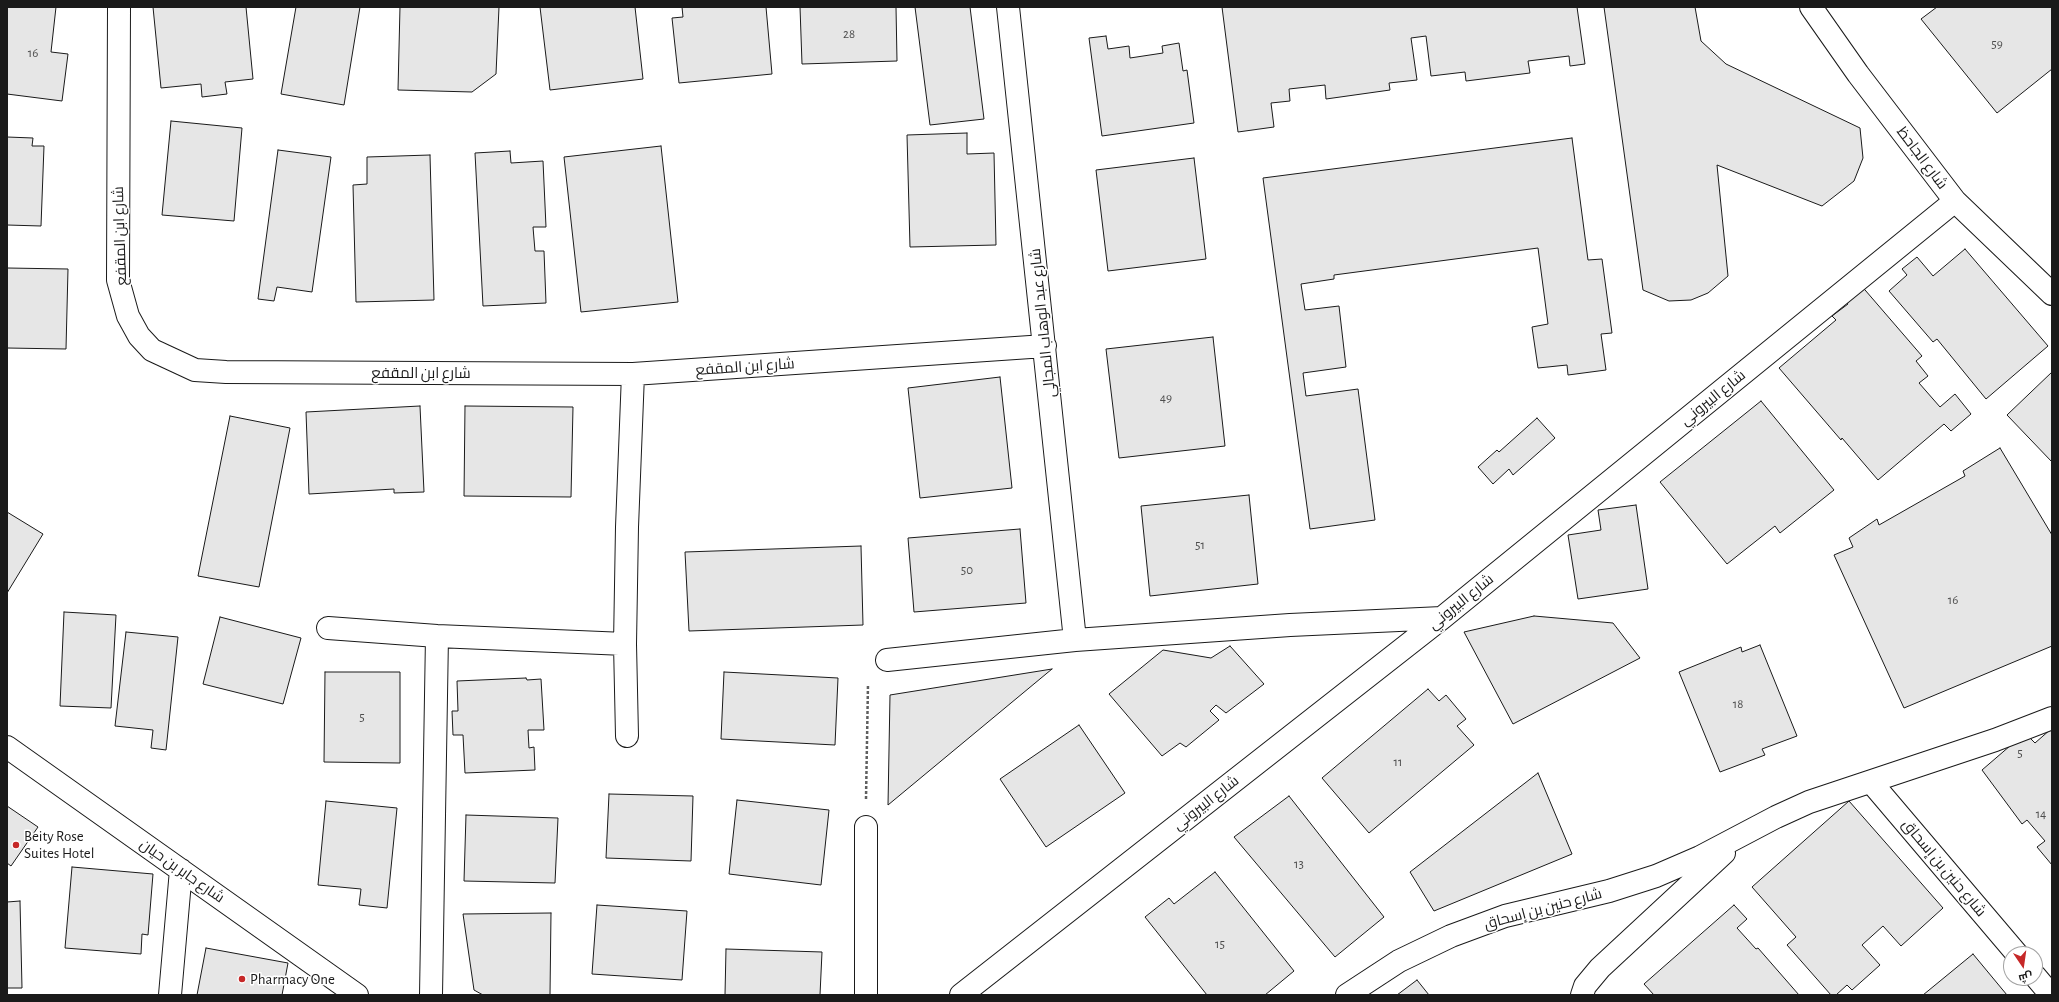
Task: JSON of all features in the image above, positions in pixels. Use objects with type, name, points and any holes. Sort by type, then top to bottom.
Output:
[{"type":"street","name":"شارع ابن المقفع","points":[[119,7],[118,280],[128,316],[139,336],[152,350],[195,370],[226,372],[633,374],[1045,346]]},
{"type":"street","name":"شارع عبد الوهاب المجالي","points":[[1008,7],[1075,640]]},
{"type":"street","name":"شارع الجاحظ","points":[[1811,7],[1858,74],[1955,201],[2052,294]]},
{"type":"street","name":"شارع البيروني","points":[[961,995],[1442,618],[1955,201]]},
{"type":"street","points":[[627,736],[625,644],[627,527],[633,374]]},
{"type":"street","points":[[887,660],[1075,640],[1290,625],[1442,618]]},
{"type":"street","points":[[328,628],[437,636],[625,644]]},
{"type":"street","points":[[431,995],[437,636]]},
{"type":"street","name":"شارع حنين بن إسحاق","points":[[1347,995],[1399,961],[1451,936],[1505,916],[1609,891],[1656,876],[1700,857],[1776,817],[1809,802],[1995,740],[2052,718]]},
{"type":"street","name":"شارع جابر بن حيان","points":[[7,747],[357,995]]},
{"type":"street","name":"شارع حنين بن إسحاق","points":[[1871,782],[2010,946]]},
{"type":"street","points":[[866,827],[866,995]]},
{"type":"street","name":"شارع حنين بن إسحاق","points":[[1582,995],[1585,986],[1600,968],[1744,834]]},
{"type":"street","points":[[170,995],[181,870]]},
{"type":"street","points":[[2043,986],[2051,995]]},
{"type":"path","points":[[866,827],[868,686],[873,662],[887,660]]},
{"type":"building","points":[[7,7],[56,7],[51,52],[68,54],[62,101],[7,94]]},
{"type":"building","points":[[153,7],[246,7],[253,79],[225,82],[227,94],[202,97],[201,84],[161,88]]},
{"type":"building","points":[[296,7],[360,7],[344,105],[281,94]]},
{"type":"building","points":[[400,7],[499,7],[496,74],[472,92],[398,90]]},
{"type":"building","points":[[540,7],[635,7],[643,79],[550,90]]},
{"type":"building","points":[[682,7],[766,7],[772,74],[679,83],[672,18],[683,17]]},
{"type":"building","points":[[800,7],[896,7],[897,61],[802,64]]},
{"type":"building","points":[[915,7],[970,7],[984,119],[930,125]]},
{"type":"building","points":[[1222,7],[1577,7],[1585,64],[1570,66],[1569,56],[1528,61],[1530,73],[1466,81],[1465,72],[1431,76],[1426,36],[1411,38],[1417,80],[1389,83],[1390,90],[1326,99],[1325,85],[1289,89],[1290,101],[1271,103],[1274,127],[1238,132]]},
{"type":"building","points":[[1604,7],[1695,7],[1701,41],[1726,64],[1860,128],[1863,158],[1854,181],[1822,206],[1717,165],[1728,276],[1708,293],[1691,300],[1669,301],[1643,290]]},
{"type":"building","points":[[1937,7],[2052,7],[2052,69],[1997,113],[1921,19]]},
{"type":"building","points":[[1106,36],[1108,49],[1129,46],[1130,58],[1163,53],[1162,46],[1179,43],[1183,71],[1187,70],[1194,123],[1102,136],[1089,38]]},
{"type":"building","points":[[171,121],[242,128],[234,221],[162,215]]},
{"type":"building","points":[[967,133],[967,154],[994,153],[996,245],[910,247],[907,135]]},
{"type":"building","points":[[7,137],[33,138],[32,146],[44,146],[41,226],[7,225]]},
{"type":"building","points":[[1572,138],[1588,260],[1602,259],[1612,333],[1601,334],[1606,370],[1568,375],[1567,365],[1538,368],[1532,327],[1548,324],[1538,248],[1334,275],[1334,279],[1301,284],[1305,310],[1339,306],[1346,367],[1303,373],[1306,396],[1358,389],[1375,520],[1310,529],[1263,178]]},
{"type":"building","points":[[661,146],[678,302],[581,312],[564,157]]},
{"type":"building","points":[[278,150],[331,157],[312,292],[277,287],[274,301],[258,299]]},
{"type":"building","points":[[510,151],[511,163],[543,161],[546,227],[533,227],[535,251],[544,251],[546,303],[483,306],[475,153]]},
{"type":"building","points":[[430,155],[434,300],[356,302],[353,185],[367,184],[367,157]]},
{"type":"building","points":[[1194,158],[1206,259],[1108,271],[1096,170]]},
{"type":"building","points":[[1965,249],[2048,346],[1986,399],[1937,339],[1933,342],[1889,291],[1907,275],[1902,269],[1917,257],[1933,276]]},
{"type":"building","points":[[7,268],[68,269],[66,349],[7,348]]},
{"type":"building","points":[[1859,283],[1922,356],[1916,361],[1928,376],[1919,383],[1940,407],[1955,394],[1971,414],[1951,431],[1944,424],[1878,480],[1842,438],[1841,440],[1779,368],[1836,320],[1832,316],[1848,304],[1842,297]]},
{"type":"building","points":[[1213,337],[1225,446],[1119,458],[1106,349]]},
{"type":"building","points":[[2052,372],[2052,462],[2007,415]]},
{"type":"building","points":[[1000,377],[1012,488],[920,498],[908,388]]},
{"type":"building","points":[[1761,401],[1834,490],[1780,533],[1775,526],[1727,564],[1660,482]]},
{"type":"building","points":[[420,406],[424,492],[394,493],[394,489],[309,494],[306,412]]},
{"type":"building","points":[[465,406],[573,407],[571,497],[464,496]]},
{"type":"building","points":[[230,416],[290,428],[259,587],[198,576]]},
{"type":"building","points":[[1537,418],[1555,438],[1513,475],[1509,469],[1493,484],[1478,467],[1497,450],[1499,452]]},
{"type":"building","points":[[2000,448],[2052,535],[2052,646],[1904,708],[1834,555],[1853,547],[1849,538],[1877,519],[1879,525],[1965,476],[1963,471]]},
{"type":"building","points":[[1249,495],[1258,584],[1150,596],[1141,506]]},
{"type":"building","points":[[1636,505],[1648,589],[1578,599],[1568,535],[1601,530],[1598,510]]},
{"type":"building","points":[[7,512],[43,534],[7,593]]},
{"type":"building","points":[[1020,529],[1026,603],[914,612],[908,538]]},
{"type":"building","points":[[861,546],[863,625],[689,631],[685,552]]},
{"type":"building","points":[[64,612],[116,615],[111,708],[60,706]]},
{"type":"building","points":[[1534,616],[1613,623],[1640,658],[1513,724],[1464,632]]},
{"type":"building","points":[[220,617],[301,638],[283,704],[203,684]]},
{"type":"building","points":[[126,632],[178,637],[166,750],[151,748],[153,730],[115,726]]},
{"type":"building","points":[[1760,645],[1797,736],[1762,749],[1765,755],[1720,772],[1679,672],[1741,647],[1742,652]]},
{"type":"building","points":[[1230,646],[1264,684],[1226,713],[1216,705],[1210,711],[1219,720],[1186,747],[1180,743],[1162,756],[1109,694],[1163,650],[1211,658]]},
{"type":"building","points":[[1052,669],[888,805],[890,695]]},
{"type":"building","points":[[325,672],[400,672],[400,763],[324,762]]},
{"type":"building","points":[[724,672],[838,678],[835,745],[721,739]]},
{"type":"building","points":[[526,678],[527,680],[541,679],[544,730],[528,730],[529,748],[534,747],[535,770],[465,773],[463,735],[453,735],[452,711],[458,711],[457,681]]},
{"type":"building","points":[[1428,689],[1439,701],[1446,695],[1466,719],[1457,726],[1474,745],[1369,833],[1322,778]]},
{"type":"building","points":[[1079,725],[1125,793],[1046,847],[1000,779]]},
{"type":"building","points":[[2051,729],[2052,865],[2037,847],[2045,841],[2027,820],[2022,824],[1982,770],[2025,733],[2035,743]]},
{"type":"building","points":[[1538,773],[1572,854],[1434,911],[1410,872]]},
{"type":"building","points":[[609,794],[693,796],[691,861],[606,858]]},
{"type":"building","points":[[1289,796],[1384,917],[1335,957],[1234,837]]},
{"type":"building","points":[[737,800],[829,810],[821,885],[729,874]]},
{"type":"building","points":[[326,801],[397,808],[387,908],[359,905],[361,889],[318,885]]},
{"type":"building","points":[[1849,801],[1943,908],[1901,946],[1883,926],[1862,945],[1880,965],[1852,990],[1847,985],[1836,995],[1831,995],[1787,945],[1796,937],[1752,887]]},
{"type":"building","name":"Beity Rose Suites Hotel","points":[[7,806],[38,827],[11,866],[7,863]]},
{"type":"building","points":[[466,815],[558,818],[555,883],[464,881]]},
{"type":"building","points":[[72,867],[153,874],[148,935],[142,934],[141,954],[65,948]]},
{"type":"building","points":[[1215,872],[1294,971],[1265,995],[1207,995],[1145,917],[1169,898],[1174,904]]},
{"type":"building","points":[[20,901],[22,988],[7,988],[7,902]]},
{"type":"building","points":[[597,905],[687,911],[682,980],[592,974]]},
{"type":"building","points":[[1734,905],[1747,919],[1737,928],[1756,949],[1758,948],[1799,995],[1654,995],[1644,984]]},
{"type":"building","points":[[551,913],[550,995],[483,995],[474,990],[463,914]]},
{"type":"building","name":"Pharmacy One","points":[[206,948],[288,963],[282,995],[197,995]]},
{"type":"building","points":[[726,949],[822,952],[820,995],[725,995]]},
{"type":"building","points":[[1973,954],[2007,995],[1923,995]]},
{"type":"building","points":[[1417,980],[1429,995],[1397,995]]},
{"type":"place","name":"Beity Rose Suites Hotel","points":[[16,845]]},
{"type":"place","name":"Pharmacy One","points":[[242,979]]}]
